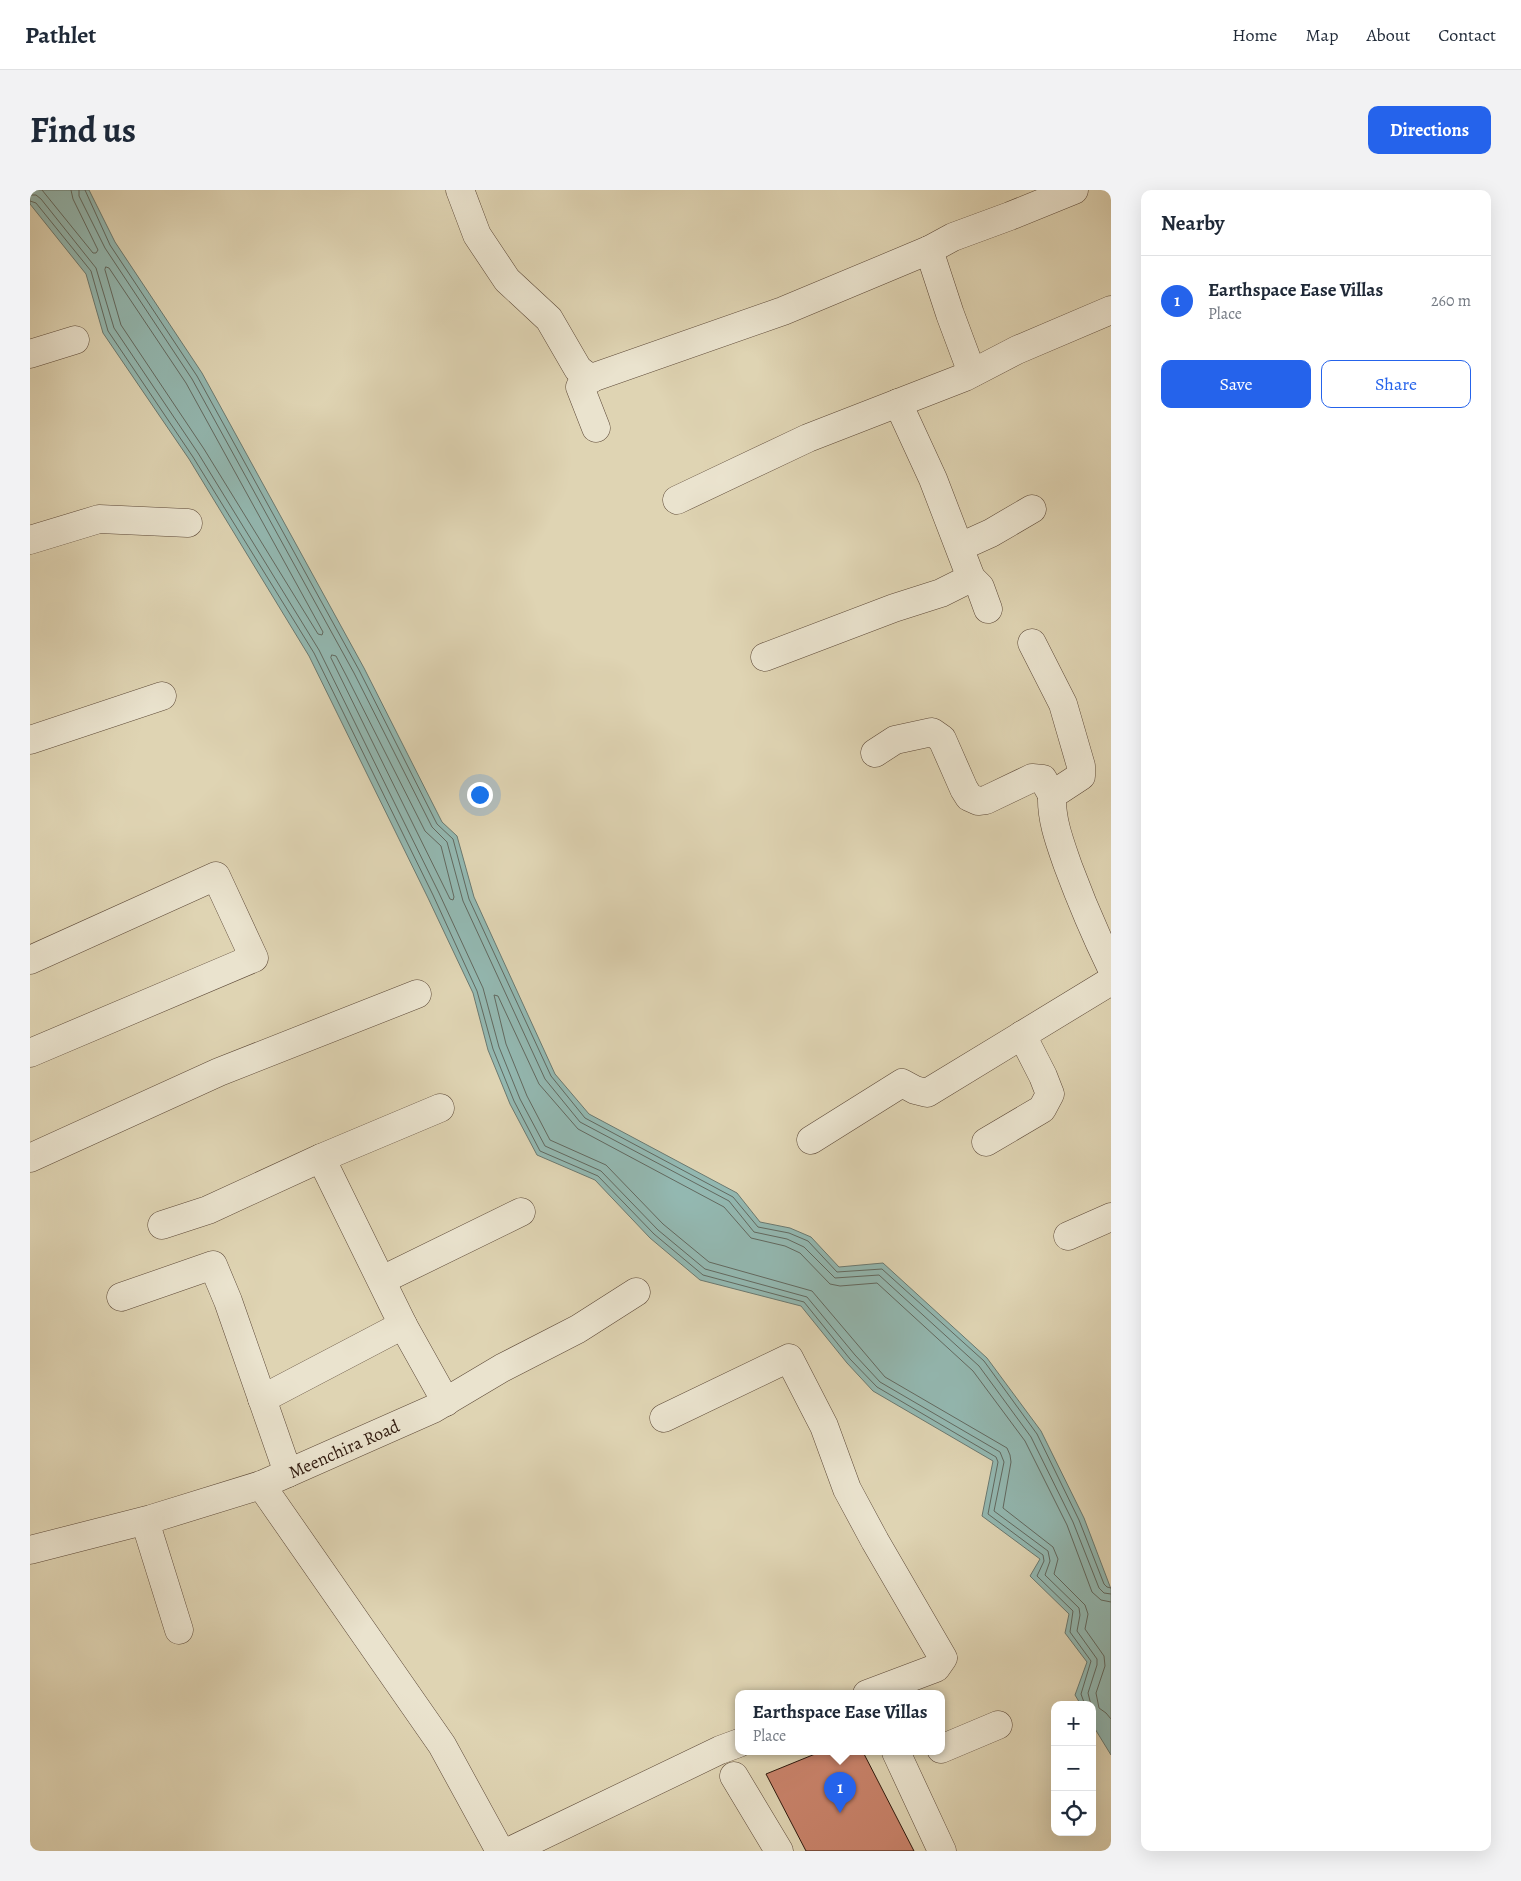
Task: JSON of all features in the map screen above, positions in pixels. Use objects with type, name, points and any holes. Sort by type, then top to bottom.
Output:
[{"type":"street","points":[[460,190],[477,235],[507,280],[549,319],[578,369],[591,379]]},
{"type":"street","points":[[596,428],[580,387],[583,381],[783,311],[929,250],[953,237],[1074,190]]},
{"type":"street","points":[[929,250],[972,373]]},
{"type":"street","points":[[677,500],[808,438],[972,373],[1017,350],[1111,310]]},
{"type":"street","points":[[30,354],[75,340]]},
{"type":"street","points":[[898,403],[933,479],[972,578],[980,588],[988,608]]},
{"type":"street","points":[[960,547],[991,533],[1032,509]]},
{"type":"street","points":[[30,540],[99,519],[188,523]]},
{"type":"street","points":[[765,657],[894,608],[941,593],[972,578]]},
{"type":"street","points":[[1032,643],[1063,704],[1081,766],[1081,776],[1052,795]]},
{"type":"street","points":[[30,740],[162,696]]},
{"type":"street","points":[[875,753],[896,740],[932,732],[942,740],[969,797],[978,801],[986,800],[1032,778],[1043,779],[1052,795],[1052,809],[1059,840],[1077,890],[1111,967]]},
{"type":"street","points":[[30,960],[216,876],[254,958],[30,1054]]},
{"type":"street","points":[[811,1140],[902,1083],[915,1090],[927,1093],[1111,981]]},
{"type":"street","points":[[30,1158],[219,1072],[417,994]]},
{"type":"street","points":[[986,1142],[1042,1109],[1050,1094],[1022,1035]]},
{"type":"street","points":[[162,1226],[208,1210],[321,1158],[440,1108]]},
{"type":"street","points":[[321,1158],[404,1324],[446,1402]]},
{"type":"street","points":[[382,1280],[521,1212]]},
{"type":"street","points":[[1068,1236],[1111,1217]]},
{"type":"street","points":[[121,1297],[213,1265],[228,1301],[288,1473]]},
{"type":"street","name":"Meenchira Road","points":[[30,1550],[145,1520],[261,1485],[433,1410],[502,1368],[578,1329],[636,1292]]},
{"type":"street","points":[[262,1399],[404,1324]]},
{"type":"street","points":[[664,1418],[789,1358],[824,1426],[847,1489],[875,1542],[943,1658],[936,1668],[878,1690]]},
{"type":"street","points":[[261,1485],[442,1745],[500,1851]]},
{"type":"street","points":[[145,1520],[179,1630]]},
{"type":"street","points":[[945,1747],[998,1725]]},
{"type":"street","points":[[510,1851],[711,1754],[735,1745]]},
{"type":"street","points":[[916,1755],[899,1758],[942,1851]]},
{"type":"street","points":[[734,1776],[779,1851]]},
{"type":"water","points":[[30,190],[89,190],[115,242],[202,373],[364,668],[442,822],[457,836],[474,897],[555,1074],[589,1114],[737,1193],[760,1222],[790,1228],[811,1237],[839,1267],[883,1263],[987,1358],[1041,1431],[1084,1518],[1111,1589],[1111,1755],[1096,1731],[1096,1701],[1079,1701],[1075,1695],[1087,1662],[1065,1633],[1069,1614],[1030,1576],[1040,1559],[982,1516],[993,1461],[873,1391],[847,1363],[801,1306],[700,1280],[650,1238],[595,1180],[537,1155],[510,1104],[488,1050],[473,993],[309,656],[189,459],[103,333],[86,274],[30,204]]},
{"type":"building","points":[[813,1755],[865,1755],[914,1851],[806,1851],[766,1774]]},
{"type":"place","name":"Earthspace Ease Villas","points":[[840,1813]]}]
